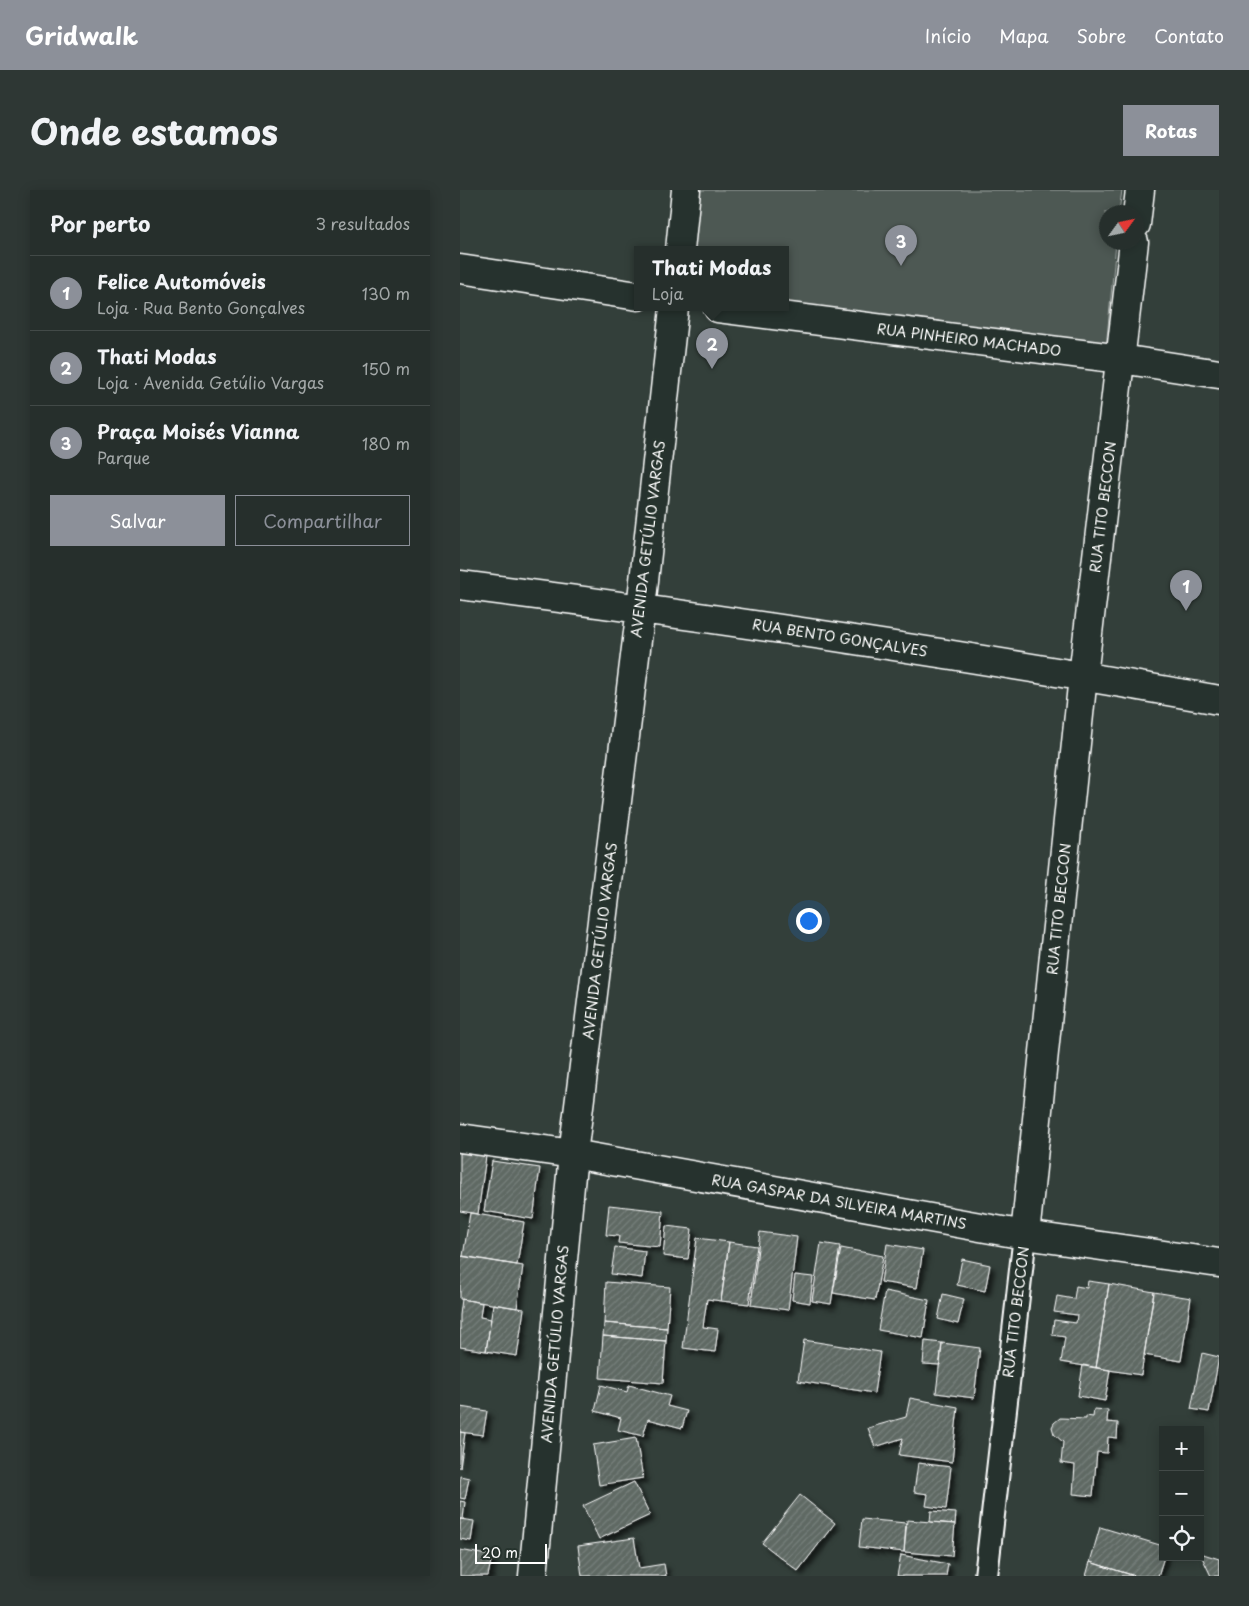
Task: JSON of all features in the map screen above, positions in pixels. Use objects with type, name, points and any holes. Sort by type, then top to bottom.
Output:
[{"type":"street","points":[[680,246],[686,190]]},
{"type":"street","points":[[1138,205],[1140,190]]},
{"type":"street","name":"RUA TITO BECCON","points":[[986,1576],[1025,1235],[1084,676],[1133,250]]},
{"type":"street","points":[[460,268],[634,295]]},
{"type":"street","name":"AVENIDA GETÚLIO VARGAS","points":[[533,1576],[573,1154],[641,608],[674,311]]},
{"type":"street","name":"RUA PINHEIRO MACHADO","points":[[742,311],[1121,359],[1219,374]]},
{"type":"street","name":"RUA BENTO GONÇALVES","points":[[460,585],[641,608],[1084,676],[1219,700]]},
{"type":"street","name":"RUA GASPAR DA SILVEIRA MARTINS","points":[[460,1138],[573,1154],[1025,1235],[1219,1263]]},
{"type":"shaded area","points":[[698,190],[1122,190],[1120,205],[1099,205],[1099,250],[1115,250],[1106,348],[789,304],[789,246],[691,246]]},
{"type":"building","points":[[460,1153],[486,1156],[478,1214],[460,1211]]},
{"type":"building","points":[[492,1161],[540,1168],[533,1219],[484,1211]]},
{"type":"building","points":[[609,1205],[663,1211],[660,1247],[618,1243],[619,1236],[606,1235]]},
{"type":"building","points":[[470,1213],[524,1222],[517,1265],[463,1256]]},
{"type":"building","points":[[666,1226],[692,1229],[688,1259],[663,1256]]},
{"type":"building","points":[[760,1232],[797,1237],[788,1310],[751,1305]]},
{"type":"building","points":[[697,1238],[729,1242],[721,1301],[707,1299],[703,1327],[718,1329],[715,1352],[683,1348]]},
{"type":"building","points":[[729,1242],[757,1246],[749,1304],[721,1301]]},
{"type":"building","points":[[821,1243],[840,1246],[831,1304],[812,1301]]},
{"type":"building","points":[[887,1244],[923,1250],[917,1288],[881,1282]]},
{"type":"building","points":[[615,1247],[645,1251],[642,1278],[611,1274]]},
{"type":"building","points":[[841,1248],[883,1256],[875,1300],[833,1293]]},
{"type":"building","points":[[460,1256],[523,1266],[517,1308],[460,1299]]},
{"type":"building","points":[[962,1259],[990,1265],[985,1291],[957,1285]]},
{"type":"building","points":[[795,1275],[813,1277],[810,1303],[792,1300]]},
{"type":"building","points":[[1088,1281],[1109,1284],[1096,1368],[1061,1362],[1065,1337],[1052,1335],[1054,1320],[1076,1323],[1077,1315],[1054,1312],[1057,1296],[1074,1299],[1076,1286],[1087,1288]]},
{"type":"building","points":[[606,1282],[670,1287],[667,1328],[604,1323]]},
{"type":"building","points":[[1109,1284],[1154,1292],[1141,1375],[1096,1368]]},
{"type":"building","points":[[885,1291],[929,1300],[923,1338],[878,1330]]},
{"type":"building","points":[[1154,1292],[1191,1298],[1181,1361],[1144,1355]]},
{"type":"building","points":[[943,1294],[964,1299],[958,1324],[938,1319]]},
{"type":"building","points":[[462,1299],[482,1303],[480,1317],[491,1319],[486,1351],[460,1347]]},
{"type":"building","points":[[493,1304],[524,1309],[517,1356],[486,1351]]},
{"type":"building","points":[[604,1323],[667,1328],[666,1341],[603,1336]]},
{"type":"building","points":[[603,1336],[666,1341],[663,1383],[600,1378]]},
{"type":"building","points":[[804,1340],[880,1352],[874,1393],[798,1381]]},
{"type":"building","points":[[925,1341],[942,1343],[940,1365],[923,1364]]},
{"type":"building","points":[[942,1343],[980,1348],[974,1398],[936,1393]]},
{"type":"building","points":[[1202,1353],[1219,1357],[1209,1412],[1191,1409]]},
{"type":"building","points":[[1083,1365],[1110,1370],[1105,1401],[1078,1396]]},
{"type":"building","points":[[601,1385],[627,1392],[629,1385],[670,1396],[667,1406],[687,1411],[682,1428],[648,1419],[643,1436],[618,1430],[621,1418],[595,1411]]},
{"type":"building","points":[[910,1398],[958,1407],[952,1462],[899,1455],[903,1438],[875,1447],[868,1428],[906,1417]]},
{"type":"building","points":[[460,1407],[487,1411],[483,1435],[460,1432]]},
{"type":"building","points":[[1094,1409],[1108,1410],[1107,1422],[1118,1423],[1117,1438],[1108,1437],[1107,1453],[1097,1452],[1093,1496],[1073,1494],[1075,1465],[1061,1463],[1063,1442],[1054,1434],[1052,1427],[1060,1418],[1086,1419],[1086,1416],[1093,1417]]},
{"type":"building","points":[[460,1432],[465,1433],[460,1468]]},
{"type":"building","points":[[636,1438],[643,1478],[599,1485],[593,1445]]},
{"type":"building","points":[[918,1463],[951,1467],[946,1509],[926,1506],[928,1494],[914,1492]]},
{"type":"building","points":[[460,1476],[469,1478],[465,1499],[460,1498]]},
{"type":"building","points":[[634,1482],[650,1515],[599,1539],[583,1506]]},
{"type":"building","points":[[800,1495],[835,1523],[798,1571],[762,1543]]},
{"type":"building","points":[[460,1501],[465,1502],[463,1519],[460,1519]]},
{"type":"building","points":[[931,1511],[956,1513],[955,1524],[930,1522]]},
{"type":"building","points":[[460,1519],[474,1521],[471,1541],[460,1539]]},
{"type":"building","points":[[862,1519],[906,1523],[904,1552],[859,1547]]},
{"type":"building","points":[[907,1520],[955,1524],[952,1556],[904,1552]]},
{"type":"building","points":[[1100,1527],[1159,1545],[1159,1561],[1163,1561],[1158,1576],[1135,1576],[1090,1562]]},
{"type":"building","points":[[634,1538],[639,1568],[664,1564],[666,1576],[582,1576],[578,1546]]},
{"type":"building","points":[[460,1550],[492,1556],[488,1576],[460,1576]]},
{"type":"building","points":[[1204,1554],[1219,1559],[1219,1576],[1211,1576],[1204,1561]]},
{"type":"building","points":[[901,1555],[948,1564],[946,1576],[897,1576]]},
{"type":"building","points":[[1090,1562],[1135,1576],[1086,1576]]},
{"type":"place","name":"Praça Moisés Vianna","points":[[901,266]]},
{"type":"place","name":"Thati Modas","points":[[712,369]]},
{"type":"place","name":"Felice Automóveis","points":[[1186,611]]}]
